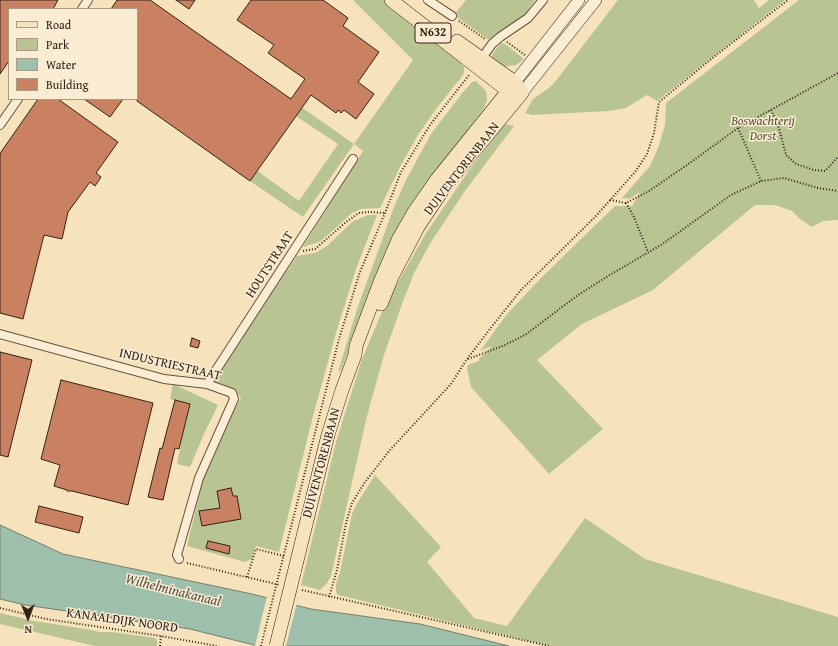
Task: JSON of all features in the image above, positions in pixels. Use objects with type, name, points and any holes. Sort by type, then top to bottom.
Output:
[{"type":"main road","name":"N632","points":[[391,0],[515,88]]},
{"type":"main road","name":"N632","points":[[398,0],[408,6],[479,62]]},
{"type":"main road","name":"DUIVENTORENBAAN","points":[[276,646],[328,436],[342,390],[355,355],[361,348],[392,277],[418,227],[446,185],[579,0]]},
{"type":"main road","name":"DUIVENTORENBAAN","points":[[515,88],[596,0]]},
{"type":"street","points":[[428,0],[452,16]]},
{"type":"street","points":[[479,62],[492,44],[528,18],[543,0]]},
{"type":"street","points":[[0,125],[17,100]]},
{"type":"street","name":"HOUTSTRAAT","points":[[207,384],[353,159]]},
{"type":"street","name":"INDUSTRIESTRAAT","points":[[0,334],[164,379],[207,384],[232,393],[234,399],[199,478],[177,555],[179,559]]},
{"type":"path","points":[[549,646],[329,597],[337,570],[346,523],[352,503],[365,482],[390,450],[452,384],[467,359],[521,290],[610,200],[635,172],[647,154],[654,133],[659,102],[715,56],[788,0]]},
{"type":"path","points":[[452,16],[492,44]]},
{"type":"path","points":[[610,200],[626,203],[649,191],[738,128],[838,73]]},
{"type":"path","points":[[771,110],[779,128],[786,155],[796,164],[814,170],[825,171],[838,158]]},
{"type":"path","points":[[738,128],[761,181]]},
{"type":"path","points":[[467,359],[505,345],[525,335],[578,295],[661,245],[731,195],[761,181],[784,178],[818,188],[838,191]]},
{"type":"path","points":[[626,203],[634,217],[648,252]]},
{"type":"path","points":[[294,250],[300,252],[315,249],[346,222],[359,213],[385,213]]},
{"type":"path","points":[[179,559],[183,562],[247,577],[256,549],[284,556],[261,646]]},
{"type":"path","name":"KANAALDIJK NOORD","points":[[0,608],[46,619],[217,646]]},
{"type":"path","points":[[160,646],[161,636]]},
{"type":"green space","points":[[353,0],[386,0],[456,58],[464,67],[464,72],[418,135],[380,208],[361,209],[352,213],[319,242],[303,247],[363,151],[354,144],[413,60]]},
{"type":"green space","points":[[466,0],[535,0],[521,20],[492,42],[454,15]]},
{"type":"green space","points":[[618,0],[754,0],[759,8],[769,0],[785,0],[657,101],[647,95],[626,108],[609,111],[532,115],[525,113],[533,99],[555,82]]},
{"type":"green space","name":"Boswachterij Dorst","points":[[799,0],[838,0],[838,220],[823,221],[812,227],[800,219],[792,211],[775,205],[755,205],[653,290],[582,324],[537,360],[603,429],[549,474],[471,387],[467,368],[468,365],[479,361],[479,359],[492,346],[480,351],[507,314],[544,275],[615,206],[632,206],[640,192],[629,199],[622,198],[650,166],[658,148],[665,125],[666,103]]},
{"type":"green space","points":[[501,43],[505,44],[524,59],[516,65],[502,67],[491,59],[493,53]]},
{"type":"green space","points":[[476,81],[486,91],[487,100],[484,108],[439,168],[357,329],[341,370],[338,372],[357,309],[394,207],[406,180],[431,134],[463,92],[472,82]]},
{"type":"green space","points":[[297,104],[354,144],[303,217],[244,177],[252,167],[299,201],[338,144],[291,113]]},
{"type":"green space","points":[[505,124],[514,126],[465,191],[431,242],[414,273],[402,304],[384,355],[367,416],[331,576],[320,590],[301,585],[336,442],[362,359],[384,307],[426,233],[470,169]]},
{"type":"green space","points":[[368,215],[377,215],[356,269],[336,333],[313,416],[279,552],[256,546],[252,559],[245,562],[187,546],[201,487],[208,465],[241,398],[213,381],[297,256],[315,253],[327,246],[352,222]]},
{"type":"green space","points":[[173,384],[218,405],[190,467],[177,464],[189,405],[170,399]]},
{"type":"green space","points":[[375,475],[441,547],[427,562],[474,618],[507,626],[585,518],[645,559],[838,617],[838,646],[550,646],[338,595],[336,592],[336,584],[340,572],[352,514]]},
{"type":"green space","points":[[0,613],[34,621],[99,632],[112,632],[155,638],[157,640],[157,646],[95,646],[0,624]]},
{"type":"water","name":"Wilhelminakanaal","points":[[0,525],[63,554],[252,594],[311,609],[420,624],[509,646],[258,646],[190,629],[25,605],[0,599]]},
{"type":"pier","points":[[267,596],[297,603],[286,646],[255,646]]},
{"type":"building","points":[[0,0],[58,0],[54,8],[8,8],[8,62],[0,74]]},
{"type":"building","points":[[117,0],[150,0],[291,99],[305,79],[268,53],[274,45],[237,20],[251,0],[323,0],[348,18],[343,26],[379,52],[358,82],[374,94],[356,119],[344,110],[341,113],[338,110],[336,113],[311,95],[250,181],[137,101],[138,8],[112,8]]},
{"type":"building","points":[[176,0],[195,0],[189,9]]},
{"type":"building","points":[[37,100],[59,100],[118,142],[96,173],[101,177],[95,186],[90,182],[68,212],[62,239],[44,235],[23,319],[0,313],[1,152]]},
{"type":"building","points":[[85,100],[122,100],[110,117]]},
{"type":"building","points":[[192,338],[200,341],[198,348],[190,346]]},
{"type":"building","points":[[0,352],[32,360],[8,457],[0,455]]},
{"type":"building","points":[[61,380],[153,403],[128,505],[67,491],[54,486],[60,465],[41,459]]},
{"type":"building","points":[[175,400],[190,404],[179,449],[175,448],[163,500],[148,497],[160,448],[162,449]]},
{"type":"building","points":[[231,488],[233,496],[237,496],[241,519],[202,526],[199,511],[220,508],[217,491]]},
{"type":"building","points":[[39,506],[83,517],[79,533],[35,522]]},
{"type":"building","points":[[208,541],[230,546],[229,554],[206,548]]}]
